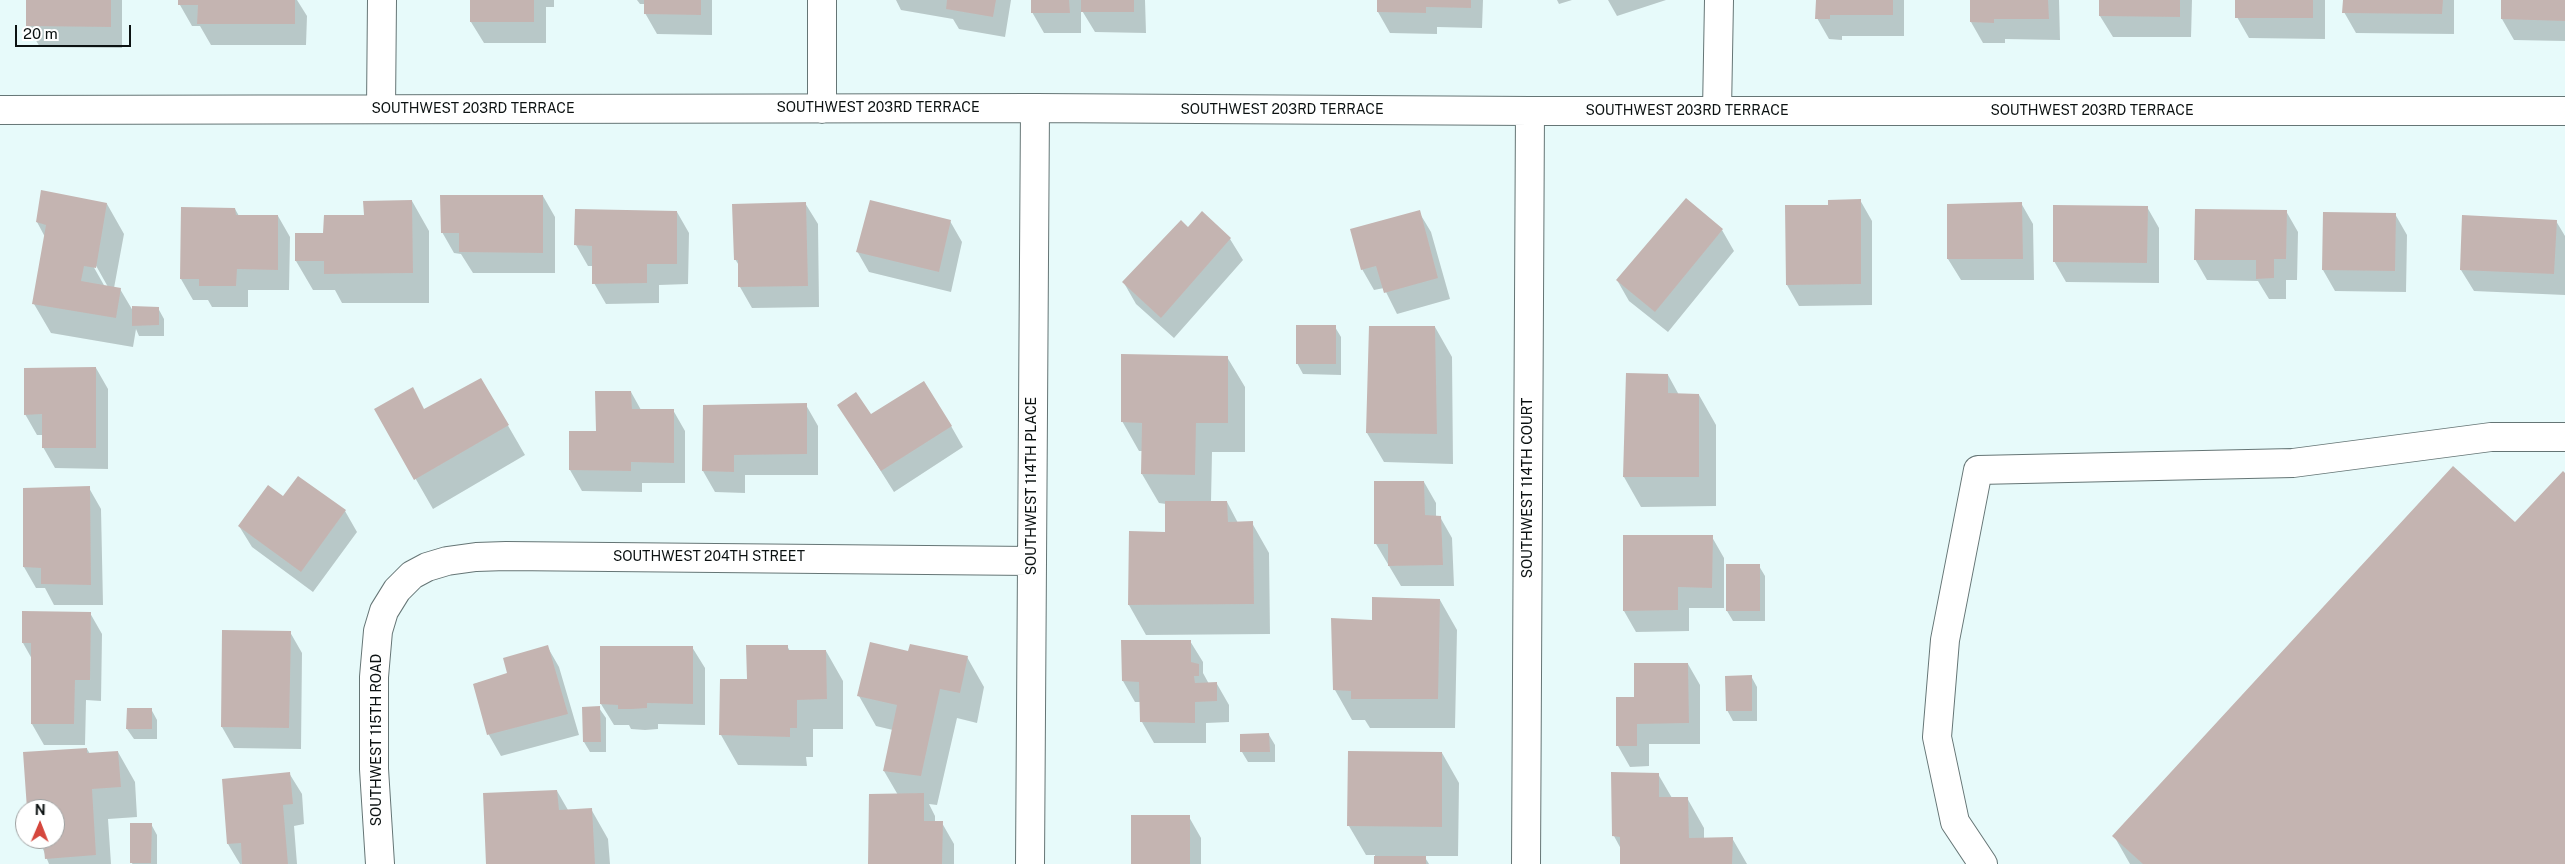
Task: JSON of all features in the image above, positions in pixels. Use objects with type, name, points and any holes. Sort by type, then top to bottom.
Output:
[{"type":"street","points":[[381,108],[382,0]]},
{"type":"street","points":[[822,0],[822,108]]},
{"type":"street","points":[[1717,111],[1719,0]]},
{"type":"street","name":"SOUTHWEST 203RD TERRACE","points":[[0,110],[1035,108],[1530,111],[2565,111]]},
{"type":"street","name":"SOUTHWEST 114TH PLACE","points":[[1030,864],[1035,108]]},
{"type":"street","name":"SOUTHWEST 114TH COURT","points":[[1526,864],[1530,111]]},
{"type":"street","points":[[1983,864],[1955,822],[1937,737],[1945,640],[1978,470],[2293,463],[2491,437],[2565,437]]},
{"type":"street","name":"SOUTHWEST 204TH STREET","points":[[397,590],[412,575],[428,567],[447,561],[476,557],[1032,561]]},
{"type":"street","name":"SOUTHWEST 115TH ROAD","points":[[380,864],[374,769],[376,653],[378,631],[384,611],[397,590]]},
{"type":"building","points":[[26,0],[111,0],[111,27],[26,26]]},
{"type":"building","points":[[178,0],[295,0],[295,24],[197,24],[198,5],[178,5]]},
{"type":"building","points":[[470,0],[534,0],[534,22],[470,22]]},
{"type":"building","points":[[644,0],[701,0],[701,15],[644,14]]},
{"type":"building","points":[[947,0],[996,0],[993,17],[946,9]]},
{"type":"building","points":[[1031,0],[1069,0],[1070,13],[1031,13]]},
{"type":"building","points":[[1081,0],[1134,0],[1134,12],[1081,12]]},
{"type":"building","points":[[1377,0],[1471,0],[1471,8],[1426,7],[1426,13],[1377,12]]},
{"type":"building","points":[[1816,0],[1893,0],[1893,15],[1830,15],[1830,19],[1815,19]]},
{"type":"building","points":[[1970,0],[2048,0],[2049,19],[1994,19],[1994,23],[1970,22]]},
{"type":"building","points":[[2099,0],[2180,0],[2180,17],[2099,16]]},
{"type":"building","points":[[2235,0],[2313,0],[2313,18],[2235,18]]},
{"type":"building","points":[[2343,0],[2443,0],[2442,14],[2342,13]]},
{"type":"building","points":[[2501,0],[2565,0],[2565,21],[2501,19]]},
{"type":"building","points":[[41,190],[107,203],[96,268],[84,266],[81,281],[121,288],[116,318],[32,304],[46,225],[36,222]]},
{"type":"building","points":[[440,195],[543,195],[543,253],[459,252],[459,233],[441,233]]},
{"type":"building","points":[[1686,198],[1723,229],[1655,312],[1616,280]]},
{"type":"building","points":[[1861,199],[1861,284],[1786,285],[1785,205],[1828,205],[1828,200]]},
{"type":"building","points":[[412,200],[413,273],[324,274],[324,261],[295,261],[295,233],[323,233],[324,215],[364,215],[363,201]]},
{"type":"building","points":[[870,200],[951,220],[939,272],[856,252]]},
{"type":"building","points":[[806,202],[808,286],[738,287],[738,260],[734,260],[732,204]]},
{"type":"building","points":[[2022,202],[2023,259],[1947,259],[1947,204]]},
{"type":"building","points":[[2053,205],[2148,206],[2147,263],[2053,262]]},
{"type":"building","points":[[181,207],[235,208],[236,215],[278,215],[278,270],[237,269],[236,286],[199,286],[199,279],[180,279]]},
{"type":"building","points":[[575,209],[677,211],[677,264],[647,264],[647,283],[592,284],[592,246],[574,245]]},
{"type":"building","points":[[2195,209],[2287,210],[2286,259],[2274,259],[2274,278],[2256,279],[2256,260],[2194,260]]},
{"type":"building","points":[[1420,210],[1438,278],[1384,293],[1376,266],[1361,270],[1350,229]]},
{"type":"building","points":[[1202,211],[1231,238],[1161,318],[1122,282],[1181,220],[1188,227]]},
{"type":"building","points":[[2323,212],[2396,213],[2395,271],[2322,270]]},
{"type":"building","points":[[2462,215],[2557,220],[2554,274],[2460,270]]},
{"type":"building","points":[[132,306],[159,307],[159,325],[132,326]]},
{"type":"building","points":[[1296,325],[1336,325],[1336,364],[1296,364]]},
{"type":"building","points":[[1369,326],[1435,326],[1437,434],[1366,433]]},
{"type":"building","points":[[1121,354],[1228,356],[1228,423],[1196,423],[1195,475],[1141,474],[1142,423],[1121,422]]},
{"type":"building","points":[[96,367],[96,448],[42,448],[42,414],[24,415],[24,368]]},
{"type":"building","points":[[1626,373],[1668,374],[1668,393],[1699,394],[1699,477],[1623,477]]},
{"type":"building","points":[[481,378],[509,425],[414,480],[374,409],[413,387],[424,409]]},
{"type":"building","points":[[924,381],[952,426],[881,471],[837,405],[856,392],[871,414]]},
{"type":"building","points":[[595,391],[631,391],[632,409],[674,409],[674,463],[631,462],[631,471],[569,470],[569,431],[596,431]]},
{"type":"building","points":[[807,403],[807,454],[734,455],[734,472],[702,471],[703,405]]},
{"type":"building","points":[[2453,466],[2515,522],[2563,471],[2565,473],[2565,864],[2143,864],[2112,836]]},
{"type":"building","points":[[298,476],[346,510],[301,572],[238,526],[268,485],[283,496]]},
{"type":"building","points":[[1374,481],[1424,481],[1425,515],[1441,516],[1443,565],[1388,566],[1388,544],[1374,544]]},
{"type":"building","points":[[90,486],[91,585],[41,584],[41,568],[23,567],[23,488]]},
{"type":"building","points":[[1165,501],[1227,501],[1228,522],[1253,521],[1254,604],[1128,605],[1129,531],[1165,532]]},
{"type":"building","points":[[1623,535],[1713,535],[1712,588],[1678,587],[1678,610],[1623,611]]},
{"type":"building","points":[[1726,564],[1760,564],[1760,611],[1726,611]]},
{"type":"building","points":[[1372,597],[1440,599],[1438,699],[1351,699],[1351,691],[1333,690],[1331,618],[1372,620]]},
{"type":"building","points":[[22,611],[91,612],[90,680],[75,680],[74,724],[31,724],[31,643],[22,643]]},
{"type":"building","points":[[222,630],[291,631],[289,728],[221,727]]},
{"type":"building","points":[[1121,640],[1191,640],[1191,662],[1199,664],[1199,676],[1194,676],[1195,683],[1217,682],[1217,701],[1195,702],[1195,723],[1140,722],[1139,682],[1122,681]]},
{"type":"building","points":[[870,642],[908,651],[910,644],[968,656],[960,693],[940,689],[921,776],[883,771],[897,705],[857,696]]},
{"type":"building","points":[[548,645],[568,714],[487,735],[473,684],[507,673],[503,658]]},
{"type":"building","points":[[746,645],[788,645],[788,650],[826,650],[827,699],[797,700],[797,728],[790,728],[790,737],[719,735],[720,679],[747,679]]},
{"type":"building","points":[[600,646],[693,646],[693,704],[647,703],[647,708],[618,709],[618,705],[600,704]]},
{"type":"building","points":[[1634,663],[1688,663],[1689,723],[1637,724],[1637,746],[1616,746],[1616,697],[1634,697]]},
{"type":"building","points":[[1752,675],[1752,711],[1726,711],[1725,676]]},
{"type":"building","points":[[600,706],[601,742],[583,742],[582,707]]},
{"type":"building","points":[[127,708],[152,708],[152,729],[126,729]]},
{"type":"building","points":[[1269,733],[1270,752],[1240,752],[1240,734]]},
{"type":"building","points":[[87,748],[87,753],[118,751],[121,787],[92,789],[96,855],[45,859],[44,849],[65,849],[65,799],[26,799],[23,752]]},
{"type":"building","points":[[1348,751],[1442,752],[1442,827],[1347,826]]},
{"type":"building","points":[[290,772],[293,804],[283,805],[288,864],[242,864],[241,843],[227,844],[222,779]]},
{"type":"building","points":[[1611,772],[1659,773],[1659,797],[1688,797],[1689,838],[1733,837],[1732,864],[1620,864],[1620,837],[1612,836]]},
{"type":"building","points":[[557,790],[559,810],[592,808],[595,864],[486,864],[483,793]]},
{"type":"building","points":[[924,793],[924,821],[943,821],[942,864],[868,864],[869,794]]},
{"type":"building","points":[[1131,815],[1190,815],[1190,864],[1131,864]]},
{"type":"building","points":[[130,823],[152,823],[151,863],[130,863]]},
{"type":"building","points":[[1374,856],[1426,856],[1426,864],[1374,864]]}]
